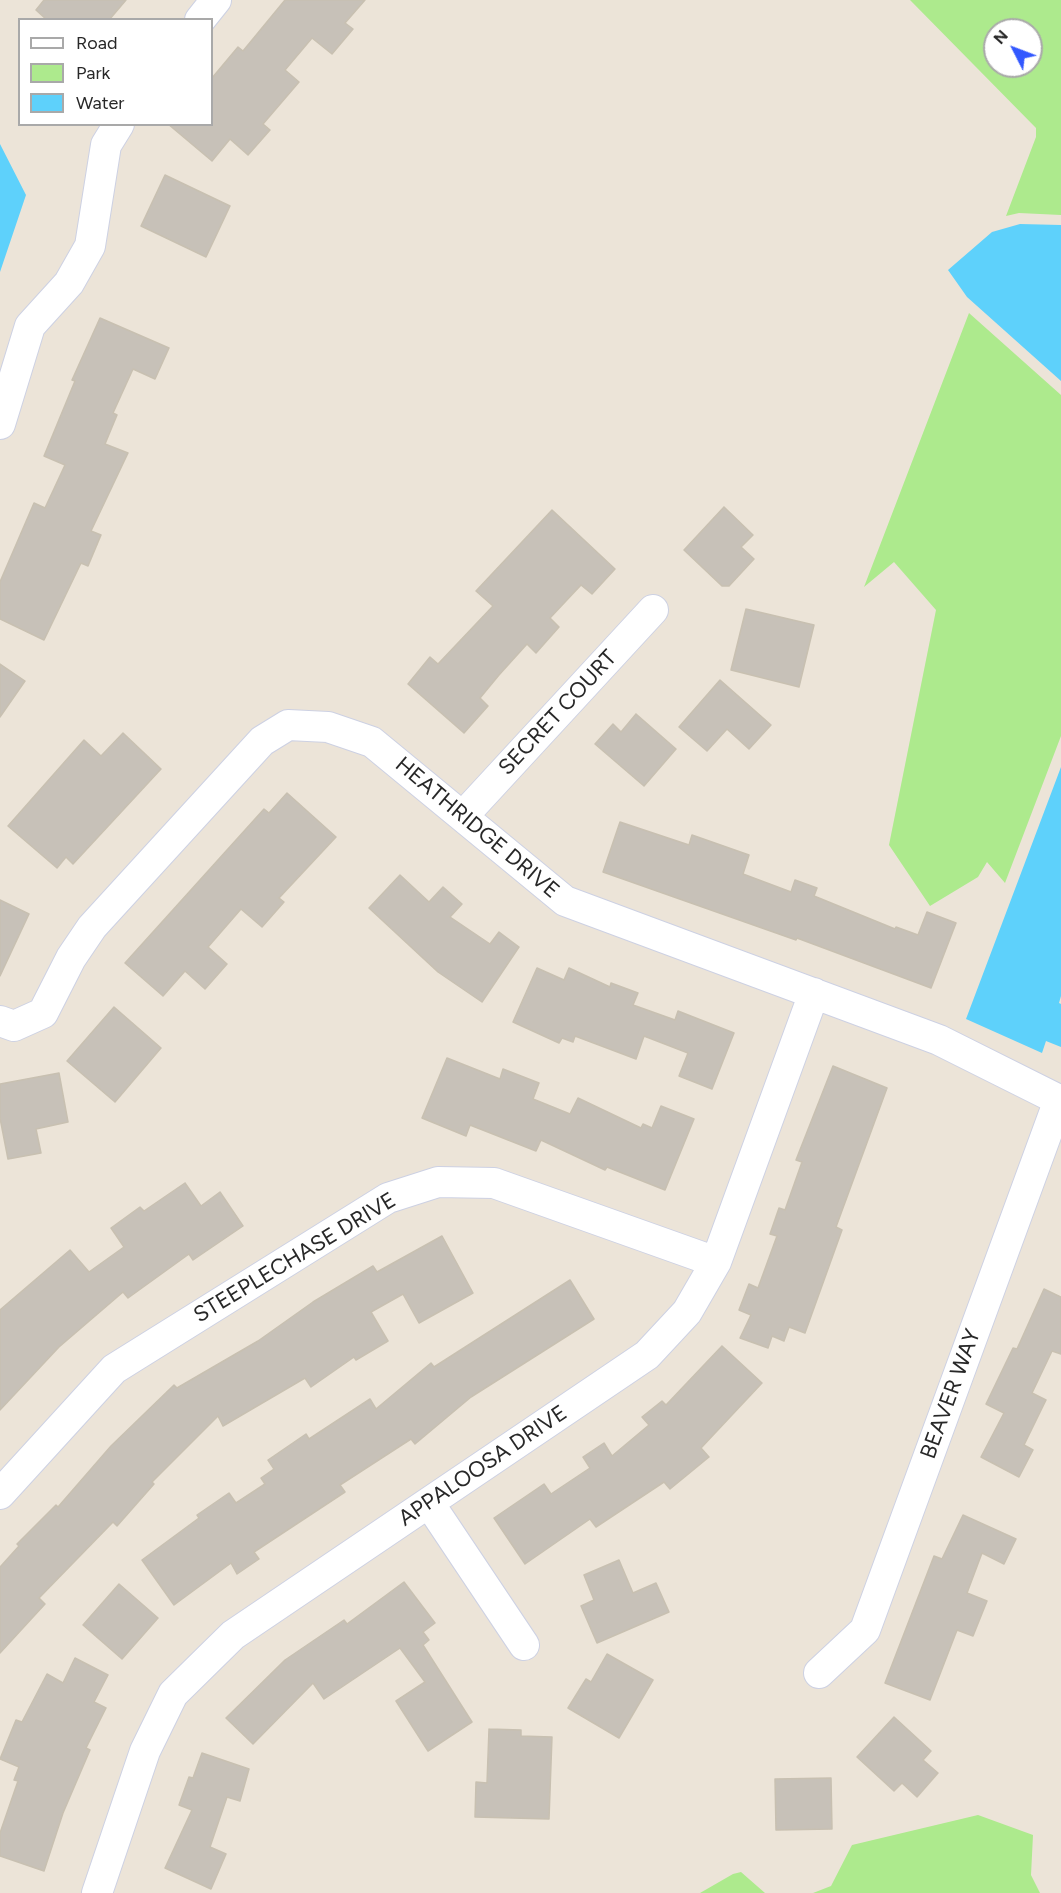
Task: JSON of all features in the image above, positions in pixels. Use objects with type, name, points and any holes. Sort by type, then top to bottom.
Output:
[{"type":"street","points":[[202,18],[216,0]]},
{"type":"street","points":[[0,424],[30,326],[69,283],[90,246],[106,145],[118,126]]},
{"type":"street","name":"SECRET COURT","points":[[463,816],[653,610]]},
{"type":"street","name":"HEATHRIDGE DRIVE","points":[[0,1021],[14,1026],[43,1013],[71,958],[92,927],[262,741],[288,725],[328,727],[372,742],[565,901],[939,1040],[1060,1100]]},
{"type":"street","name":"APPALOOSA DRIVE","points":[[97,1893],[145,1752],[173,1694],[233,1635],[647,1355],[687,1312],[716,1262],[814,993]]},
{"type":"street","name":"BEAVER WAY","points":[[819,1673],[866,1630],[1060,1100]]},
{"type":"street","name":"STEEPLECHASE DRIVE","points":[[0,1494],[114,1369],[388,1198],[428,1185],[438,1182],[494,1183],[716,1262]]},
{"type":"street","points":[[429,1503],[524,1645]]},
{"type":"green space","points":[[910,0],[1061,0],[1061,215],[1019,213],[1006,216],[1036,137],[1036,128],[987,78],[1043,78],[1043,18],[983,18],[983,74]]},
{"type":"green space","points":[[969,313],[1061,395],[1061,736],[1005,883],[987,862],[978,877],[930,906],[889,845],[936,610],[894,562],[864,587]]},
{"type":"green space","points":[[978,1815],[1033,1835],[1031,1875],[1040,1893],[813,1893],[831,1886],[852,1845]]},
{"type":"green space","points":[[741,1872],[765,1893],[700,1893],[733,1874]]},
{"type":"water","points":[[0,144],[26,195],[0,272]]},
{"type":"water","points":[[1020,224],[1061,225],[1061,381],[967,297],[948,270],[992,232]]},
{"type":"water","points":[[1061,767],[1061,996],[1059,1003],[1061,1004],[1061,1047],[1046,1041],[1042,1053],[966,1019]]},
{"type":"building","points":[[44,0],[126,0],[111,18],[45,18],[36,10]]},
{"type":"building","points":[[285,0],[365,0],[345,23],[353,29],[332,54],[312,38],[285,70],[299,82],[263,124],[270,130],[248,155],[230,139],[212,161],[170,126],[213,126],[213,77],[238,47],[243,51]]},
{"type":"building","points":[[165,175],[230,206],[206,257],[141,226]]},
{"type":"building","points":[[100,318],[169,348],[155,379],[133,369],[113,413],[117,415],[105,444],[128,453],[91,531],[101,535],[88,566],[81,563],[44,640],[0,619],[0,582],[34,503],[45,508],[65,465],[44,456],[75,381],[72,380]]},
{"type":"building","points":[[724,507],[753,535],[741,547],[754,559],[729,586],[722,586],[684,550]]},
{"type":"building","points":[[552,510],[615,569],[592,594],[581,585],[550,618],[559,627],[536,653],[527,644],[499,675],[480,698],[488,706],[464,733],[408,684],[430,657],[438,664],[493,606],[476,591]]},
{"type":"building","points":[[746,609],[814,625],[799,687],[731,670]]},
{"type":"building","points":[[0,664],[25,681],[0,717]]},
{"type":"building","points":[[720,680],[771,725],[749,749],[727,729],[707,751],[679,727]]},
{"type":"building","points":[[636,714],[676,749],[644,786],[595,744],[613,724],[621,732]]},
{"type":"building","points":[[123,733],[161,769],[73,864],[66,857],[57,868],[8,826],[84,740],[101,756]]},
{"type":"building","points":[[287,793],[336,837],[279,898],[284,902],[262,927],[241,909],[208,947],[227,964],[205,989],[185,971],[163,996],[125,963],[264,809],[269,813]]},
{"type":"building","points":[[620,822],[689,845],[692,835],[749,855],[743,874],[791,892],[795,880],[817,888],[814,896],[895,929],[896,927],[918,935],[927,912],[956,923],[931,988],[797,938],[796,940],[603,872]]},
{"type":"building","points":[[400,875],[429,902],[443,887],[462,904],[450,917],[490,944],[499,932],[519,947],[482,1002],[438,972],[369,908]]},
{"type":"building","points":[[0,900],[29,914],[0,976]]},
{"type":"building","points":[[537,968],[564,980],[569,968],[610,987],[611,983],[638,993],[633,1005],[675,1020],[678,1011],[734,1033],[712,1089],[679,1076],[688,1053],[644,1036],[636,1059],[575,1036],[573,1042],[562,1038],[559,1043],[513,1022]]},
{"type":"building","points":[[114,1007],[161,1048],[115,1102],[67,1061]]},
{"type":"building","points":[[447,1058],[500,1079],[503,1069],[539,1083],[533,1099],[570,1114],[578,1098],[641,1128],[643,1124],[652,1128],[661,1106],[694,1119],[665,1190],[607,1167],[605,1170],[541,1140],[536,1151],[470,1125],[466,1136],[422,1118]]},
{"type":"building","points":[[833,1066],[887,1088],[836,1227],[842,1230],[805,1333],[789,1327],[784,1341],[772,1336],[768,1348],[740,1338],[751,1315],[739,1310],[749,1284],[758,1288],[777,1236],[770,1234],[779,1208],[785,1210],[802,1162],[796,1160]]},
{"type":"building","points":[[59,1073],[68,1122],[36,1129],[41,1153],[8,1159],[0,1118],[0,1084]]},
{"type":"building","points":[[185,1183],[201,1206],[220,1192],[243,1226],[193,1260],[189,1254],[128,1298],[123,1292],[59,1347],[0,1410],[0,1310],[70,1250],[89,1272],[124,1247],[111,1228],[140,1207],[144,1211]]},
{"type":"building","points":[[442,1236],[473,1293],[419,1323],[403,1294],[371,1312],[388,1341],[356,1360],[354,1357],[311,1387],[305,1378],[223,1426],[218,1416],[152,1482],[154,1484],[117,1526],[113,1522],[39,1598],[45,1604],[0,1653],[0,1567],[19,1546],[17,1544],[56,1505],[58,1507],[111,1446],[174,1385],[177,1388],[258,1341],[313,1302],[373,1266],[377,1272]]},
{"type":"building","points":[[570,1280],[594,1319],[471,1397],[415,1444],[411,1439],[340,1485],[345,1492],[254,1552],[259,1559],[237,1574],[231,1563],[174,1605],[142,1560],[199,1518],[197,1515],[229,1493],[236,1503],[265,1484],[261,1478],[274,1469],[268,1460],[306,1434],[309,1439],[370,1399],[376,1409],[431,1363],[434,1367]]},
{"type":"building","points":[[1044,1289],[1061,1297],[1061,1354],[1052,1351],[1032,1393],[1046,1400],[1024,1445],[1033,1450],[1019,1477],[981,1457],[1004,1413],[986,1404],[1013,1348],[1017,1349]]},
{"type":"building","points":[[722,1346],[762,1383],[701,1448],[709,1457],[670,1489],[664,1482],[596,1527],[590,1519],[525,1564],[494,1518],[544,1484],[551,1494],[590,1468],[583,1457],[604,1443],[612,1456],[649,1425],[642,1417],[662,1401],[666,1405]]},
{"type":"building","points":[[963,1515],[1016,1539],[1004,1564],[982,1553],[967,1593],[987,1601],[973,1636],[957,1630],[930,1700],[885,1683],[934,1556],[942,1559]]},
{"type":"building","points":[[619,1560],[633,1593],[656,1583],[669,1612],[597,1643],[581,1606],[594,1600],[584,1575]]},
{"type":"building","points":[[404,1582],[435,1623],[423,1632],[429,1640],[423,1645],[472,1722],[428,1751],[396,1701],[425,1682],[400,1648],[324,1699],[313,1683],[253,1744],[226,1718],[285,1660],[344,1620],[347,1624]]},
{"type":"building","points":[[119,1584],[158,1618],[122,1659],[83,1625]]},
{"type":"building","points":[[607,1654],[653,1680],[619,1738],[568,1708],[586,1679],[591,1682]]},
{"type":"building","points":[[75,1658],[108,1675],[94,1702],[106,1708],[86,1748],[90,1750],[63,1813],[44,1871],[0,1856],[0,1833],[18,1781],[14,1780],[19,1767],[0,1759],[16,1720],[22,1722],[47,1674],[63,1683]]},
{"type":"building","points":[[894,1717],[931,1751],[923,1760],[938,1773],[917,1797],[902,1783],[894,1791],[857,1757]]},
{"type":"building","points":[[489,1729],[521,1730],[521,1736],[552,1737],[549,1819],[475,1817],[476,1782],[487,1783]]},
{"type":"building","points":[[202,1753],[249,1769],[240,1801],[227,1797],[210,1847],[226,1854],[211,1889],[165,1868],[192,1810],[179,1805],[189,1777],[193,1778]]},
{"type":"building","points":[[831,1778],[832,1829],[776,1830],[775,1779]]}]
